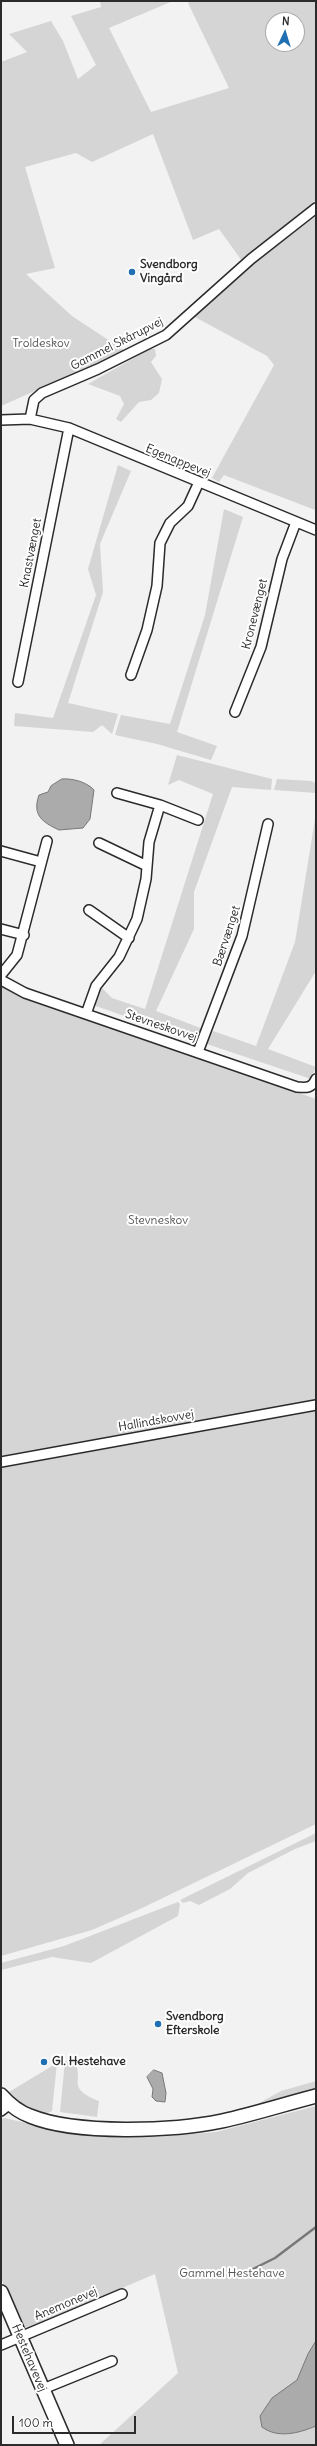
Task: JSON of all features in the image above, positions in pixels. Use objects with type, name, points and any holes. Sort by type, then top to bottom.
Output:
[{"type":"street","name":"Gammel Skårupvej","points":[[30,420],[34,400],[42,393],[98,369],[166,335],[250,259],[316,208]]},
{"type":"street","points":[[1,420],[30,420]]},
{"type":"street","name":"Egenappevej","points":[[30,420],[69,428],[316,530]]},
{"type":"street","name":"Knastvænget","points":[[18,682],[69,428]]},
{"type":"street","points":[[131,675],[147,630],[157,586],[160,543],[170,523],[188,506],[199,482]]},
{"type":"street","name":"Kronevænget","points":[[235,712],[261,647],[282,559],[296,522]]},
{"type":"street","points":[[117,793],[160,805],[198,820]]},
{"type":"street","points":[[86,1014],[96,986],[119,957],[137,919],[143,894],[145,865],[149,842],[160,805]]},
{"type":"street","name":"Bærvænget","points":[[198,1052],[242,936],[268,824]]},
{"type":"street","points":[[1,975],[17,955],[24,936],[47,841]]},
{"type":"street","points":[[99,843],[145,865]]},
{"type":"street","points":[[1,851],[41,862]]},
{"type":"street","points":[[89,910],[129,938]]},
{"type":"street","points":[[1,929],[24,936]]},
{"type":"street","name":"Stevneskovvej","points":[[1,980],[25,992],[297,1087],[308,1088],[315,1081]]},
{"type":"street","name":"Hallindskovvej","points":[[1,1462],[316,1405]]},
{"type":"street","points":[[4,2103],[29,2116],[53,2123],[146,2128],[222,2121],[316,2096]]},
{"type":"street","name":"Hestehavevej","points":[[1,2292],[67,2445]]},
{"type":"street","name":"Anemonevej","points":[[1,2345],[122,2294]]},
{"type":"street","points":[[43,2389],[112,2361]]},
{"type":"green space","name":"Troldeskov","points":[[100,1],[173,1],[109,28],[151,112],[229,88],[188,3],[191,1],[316,1],[316,200],[288,226],[242,261],[219,229],[193,240],[153,134],[92,162],[76,153],[25,167],[55,268],[26,274],[72,316],[125,351],[1,406],[1,62],[27,52],[9,34],[51,21],[63,41],[78,79],[96,65],[71,16],[101,7]]},
{"type":"green space","points":[[316,214],[315,510],[224,475],[219,482],[212,478],[274,365],[267,356],[193,316],[246,268]]},
{"type":"green space","points":[[150,349],[155,349],[156,356],[151,362],[162,379],[159,393],[151,400],[139,402],[121,422],[116,419],[124,404],[120,396],[88,384]]},
{"type":"green space","points":[[118,465],[131,471],[100,544],[103,592],[68,703],[118,714],[112,734],[102,725],[93,732],[14,726],[15,713],[53,718],[96,595],[88,569]]},
{"type":"green space","points":[[224,509],[243,517],[177,732],[217,746],[211,760],[157,744],[115,735],[121,715],[170,724],[205,615]]},
{"type":"green space","points":[[177,755],[272,779],[271,790],[232,787],[194,892],[194,929],[156,1011],[203,1029],[198,1040],[195,1041],[93,1005],[100,986],[112,998],[145,1009],[213,794],[179,780],[168,785]]},
{"type":"green space","points":[[277,779],[311,781],[316,783],[316,793],[274,790]]},
{"type":"green space","points":[[316,813],[316,971],[268,1049],[316,1067],[311,1079],[207,1044],[213,1031],[256,1046],[295,942]]},
{"type":"green space","name":"Stevneskov","points":[[1,986],[316,1099],[316,1402],[1,1456]]},
{"type":"green space","points":[[316,1409],[316,1824],[140,1909],[92,1930],[1,1956],[1,1468]]},
{"type":"green space","points":[[316,1833],[316,1841],[295,1849],[248,1873],[230,1889],[199,1905],[190,1901],[183,1903],[180,1900]]},
{"type":"green space","points":[[178,1902],[180,1904],[178,1916],[91,1963],[52,1957],[1,1970],[1,1963],[64,1946]]},
{"type":"green space","points":[[73,2060],[77,2067],[79,2087],[88,2096],[99,2101],[97,2117],[60,2112],[65,2061]]},
{"type":"green space","points":[[57,2063],[52,2111],[46,2113],[34,2112],[18,2101],[9,2092]]},
{"type":"green space","points":[[316,2081],[316,2090],[254,2106],[281,2091]]},
{"type":"green space","name":"Gammel Hestehave","points":[[316,2106],[316,2445],[99,2445],[178,2373],[155,2274],[24,2330],[1,2278],[1,2120],[4,2118],[72,2133],[156,2137],[216,2132]]},
{"type":"shaded area","points":[[62,779],[79,781],[94,790],[90,819],[83,828],[59,830],[43,821],[38,813],[37,802],[39,795],[48,792],[51,786]]},
{"type":"shaded area","points":[[154,2070],[162,2073],[166,2093],[165,2102],[156,2101],[152,2097],[153,2089],[147,2077]]},
{"type":"shaded area","points":[[316,2341],[316,2426],[289,2434],[268,2431],[262,2427],[260,2416],[272,2398],[297,2380],[308,2354]]},
{"type":"waterway","points":[[239,2276],[275,2258],[316,2227]]},
{"type":"place","name":"Svendborg Vingård","points":[[132,272]]},
{"type":"place","name":"Svendborg Efterskole","points":[[158,2024]]},
{"type":"place","name":"Gl. Hestehave","points":[[44,2062]]}]
